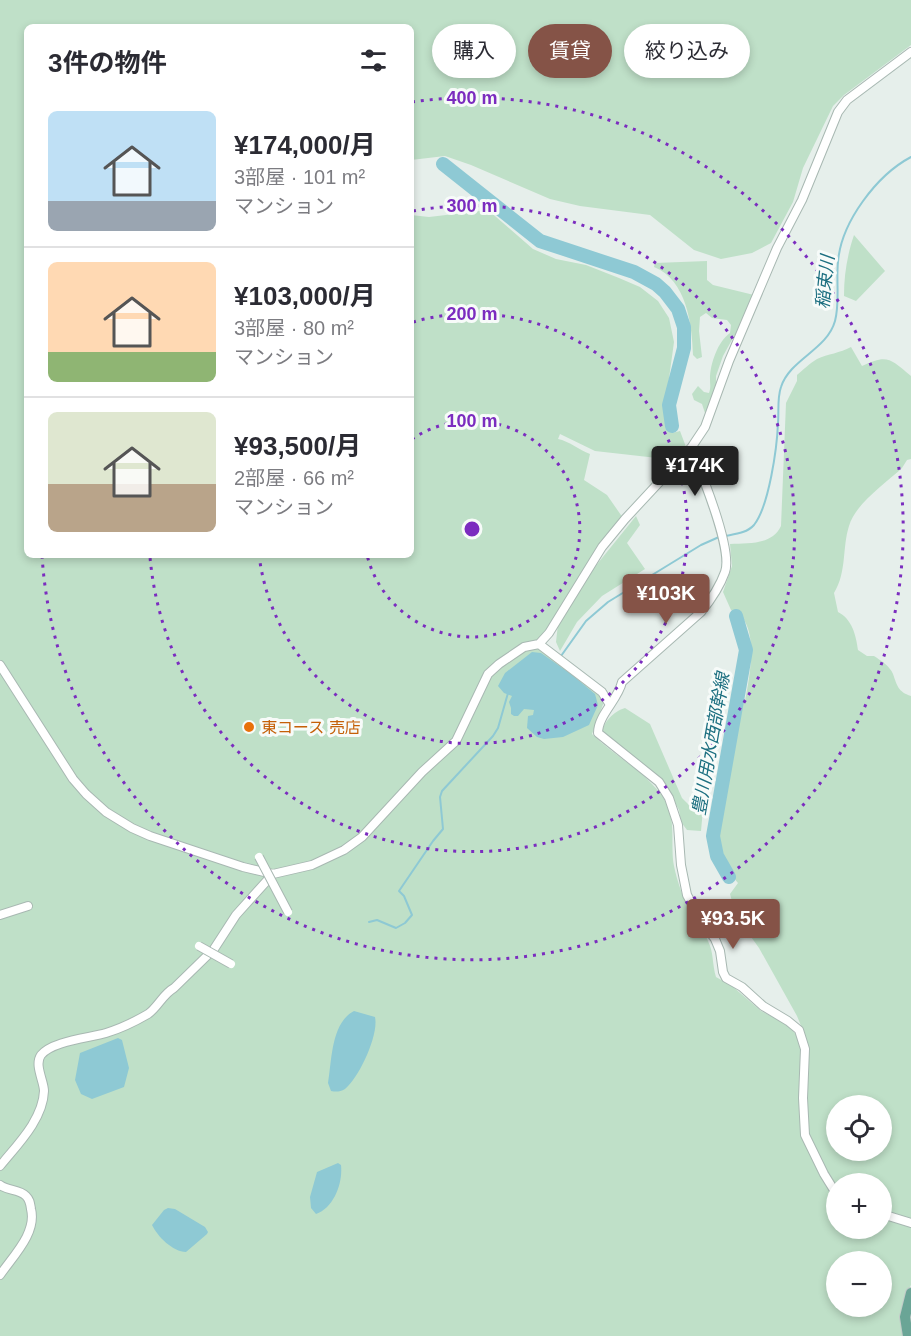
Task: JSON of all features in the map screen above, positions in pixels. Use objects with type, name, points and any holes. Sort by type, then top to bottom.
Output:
[{"type":"main road","points":[[908,1336],[905,1317],[911,1293]]},
{"type":"street","points":[[0,665],[73,779],[106,812],[132,828],[243,867],[273,874],[312,865],[344,850],[362,837],[422,772],[456,741],[488,674],[524,647],[539,644],[549,633],[602,547],[691,448],[705,427],[729,361],[777,248],[802,200],[838,111],[847,100],[911,52]]},
{"type":"street","points":[[691,448],[723,537],[725,572],[707,604],[622,682],[617,697],[599,725],[598,734],[659,782],[669,798],[678,825],[681,865],[687,895],[717,945],[726,978],[742,987],[763,1006],[799,1030],[805,1049],[803,1098],[805,1135],[826,1177]]},
{"type":"street","points":[[539,644],[602,692],[610,705]]},
{"type":"street","points":[[259,857],[288,912]]},
{"type":"street","points":[[0,1166],[37,1115],[44,1091],[38,1062],[41,1055],[49,1049],[70,1042],[105,1034],[148,1013],[213,949],[236,915],[273,874]]},
{"type":"street","points":[[0,915],[28,906]]},
{"type":"street","points":[[199,946],[231,964]]},
{"type":"street","points":[[0,1185],[29,1198],[34,1218],[30,1231],[0,1275]]},
{"type":"street","points":[[892,1217],[911,1223]]},
{"type":"green space","points":[[0,0],[911,0],[911,45],[844,95],[833,106],[803,168],[793,202],[771,243],[752,253],[721,259],[694,250],[650,215],[580,206],[550,199],[445,156],[414,160],[414,24],[24,24],[24,558],[414,558],[414,215],[429,217],[488,210],[533,249],[556,259],[586,265],[619,278],[640,287],[658,301],[669,318],[674,342],[665,421],[672,433],[680,431],[686,447],[675,460],[595,451],[560,434],[558,439],[590,454],[584,480],[607,495],[623,518],[547,632],[537,640],[541,650],[605,699],[592,734],[649,781],[664,799],[670,815],[677,878],[688,909],[710,945],[716,977],[732,986],[761,1011],[788,1025],[797,1036],[801,1050],[801,1122],[826,1175],[826,1239],[892,1239],[892,1220],[911,1225],[911,1285],[907,1294],[904,1336],[0,1336]]},
{"type":"green space","points":[[854,235],[885,271],[856,301],[844,296],[846,266]]},
{"type":"green space","points":[[707,261],[707,280],[713,285],[754,295],[739,331],[723,356],[716,376],[716,388],[710,411],[705,413],[702,404],[694,400],[692,394],[698,386],[704,392],[709,393],[713,360],[718,347],[730,333],[731,325],[727,320],[712,318],[706,313],[700,317],[702,357],[697,359],[693,355],[689,317],[681,293],[665,273],[654,267],[655,263]]},
{"type":"green space","points":[[851,347],[862,366],[877,360],[888,360],[911,376],[911,459],[907,460],[902,468],[864,502],[852,518],[847,534],[841,577],[834,593],[838,612],[850,623],[858,650],[867,656],[874,656],[885,664],[892,671],[901,690],[911,696],[911,1220],[892,1215],[892,1173],[827,1173],[807,1133],[804,1033],[759,948],[736,916],[730,894],[738,883],[722,859],[716,839],[739,700],[745,701],[751,665],[747,625],[741,616],[731,610],[723,592],[732,566],[730,544],[766,540],[772,537],[781,526],[786,403],[797,381],[797,375],[817,359]]},
{"type":"green space","points":[[636,516],[640,525],[627,543],[645,569],[602,596],[577,622],[560,651],[556,642],[558,624],[594,568]]},
{"type":"green space","points":[[625,708],[650,724],[682,798],[688,804],[703,809],[701,831],[687,830],[681,822],[679,810],[671,795],[602,734],[604,725],[610,718]]},
{"type":"water","points":[[532,652],[541,653],[595,694],[598,705],[589,725],[563,737],[544,739],[537,737],[527,728],[528,716],[533,715],[534,710],[524,709],[518,716],[511,714],[509,702],[512,696],[504,693],[498,686],[505,673]]},
{"type":"water","points":[[354,1011],[375,1017],[371,1045],[362,1066],[345,1089],[331,1091],[328,1083],[334,1043],[341,1024]]},
{"type":"water","points":[[118,1038],[122,1040],[129,1068],[124,1087],[92,1099],[81,1094],[75,1080],[80,1053]]},
{"type":"water","points":[[338,1163],[341,1165],[341,1172],[336,1194],[328,1206],[316,1214],[311,1208],[310,1197],[317,1172]]},
{"type":"water","points":[[168,1208],[175,1209],[205,1227],[208,1232],[186,1252],[166,1243],[152,1225]]},
{"type":"waterway","name":"稲束川","points":[[725,536],[741,533],[751,528],[764,505],[774,461],[781,387],[792,369],[831,331],[837,307],[838,262],[846,231],[853,216],[886,175],[911,157]]},
{"type":"waterway","name":"豊川用水西部幹線","points":[[443,164],[540,241],[634,272],[656,284],[665,292],[678,309],[684,327],[684,348],[669,405],[672,426]]},
{"type":"waterway","name":"稲束川","points":[[561,656],[586,621],[608,602],[701,545],[719,537]]},
{"type":"waterway","name":"豊川用水西部幹線","points":[[729,877],[717,856],[713,836],[746,650],[736,616]]},
{"type":"waterway","points":[[369,922],[377,920],[396,928],[412,915],[404,896],[399,891],[443,829],[440,797],[442,791],[493,736],[498,728],[508,693]]},
{"type":"place","name":"東コース 売店","points":[[249,727]]}]
